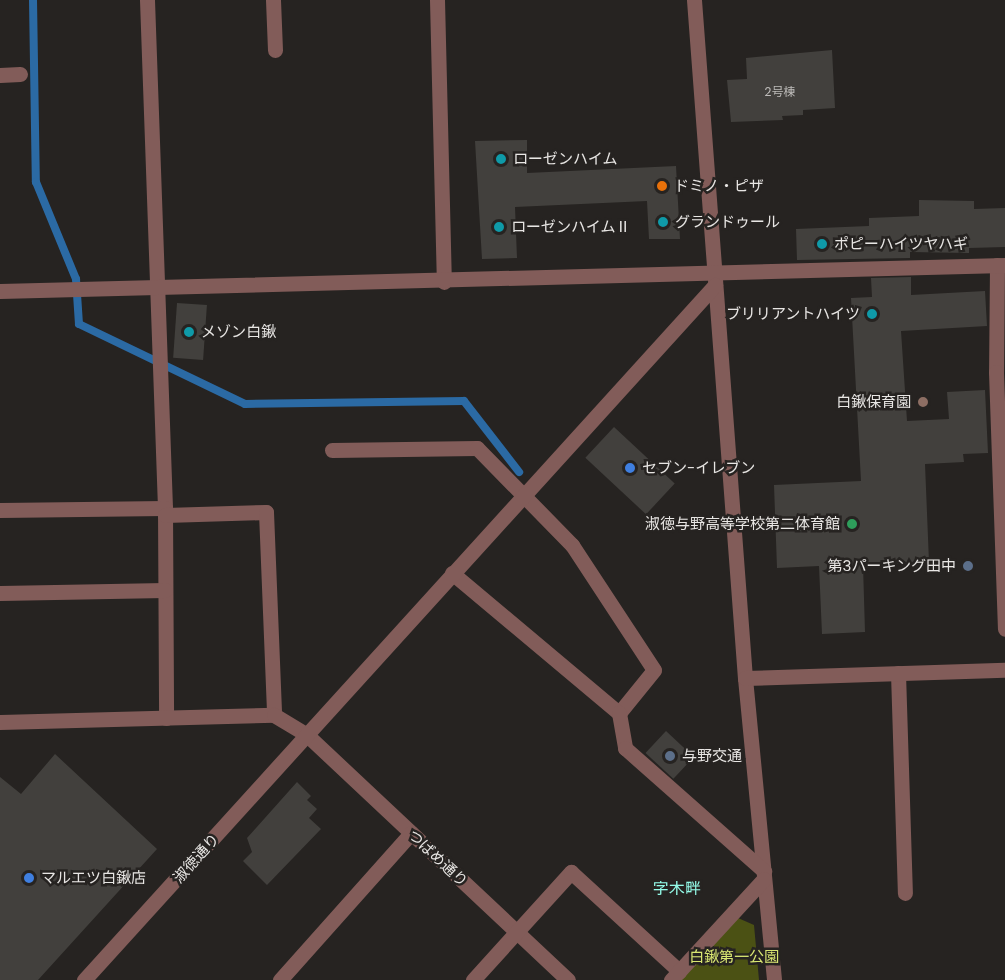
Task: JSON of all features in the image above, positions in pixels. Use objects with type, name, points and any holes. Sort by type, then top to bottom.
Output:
[{"type":"street","points":[[147,0],[165,512],[166,718]]},
{"type":"street","points":[[273,0],[275,50]]},
{"type":"street","points":[[437,0],[444,282]]},
{"type":"street","points":[[694,0],[745,678],[774,980]]},
{"type":"street","points":[[0,75],[20,74]]},
{"type":"street","points":[[0,291],[444,282],[714,280],[1001,265],[996,372],[1005,629]]},
{"type":"street","name":"淑徳通り","points":[[84,980],[308,735],[714,280]]},
{"type":"street","points":[[332,450],[477,448],[520,497],[572,545],[654,670],[619,713]]},
{"type":"street","points":[[0,510],[266,512],[274,715],[0,722]]},
{"type":"street","points":[[452,573],[619,713],[625,748],[764,875]]},
{"type":"street","points":[[0,593],[165,590]]},
{"type":"street","points":[[745,678],[1005,670]]},
{"type":"street","points":[[898,673],[905,893]]},
{"type":"street","name":"つばめ通り","points":[[274,715],[308,735],[568,980]]},
{"type":"street","points":[[280,980],[411,833]]},
{"type":"street","points":[[473,980],[572,872],[675,976],[764,875]]},
{"type":"green space","name":"白鍬第一公園","points":[[738,918],[754,925],[759,980],[681,980]]},
{"type":"building","points":[[832,50],[835,108],[803,110],[803,115],[782,116],[783,120],[731,122],[727,80],[747,79],[746,58]]},
{"type":"building","points":[[527,140],[527,173],[676,166],[680,239],[649,239],[647,201],[515,207],[517,258],[482,259],[475,141]]},
{"type":"building","points":[[919,200],[974,201],[974,209],[1005,208],[1005,247],[969,248],[969,253],[910,252],[910,258],[797,260],[796,229],[869,226],[869,218],[919,216]]},
{"type":"building","points":[[911,277],[911,295],[985,291],[987,326],[901,331],[907,421],[949,419],[947,392],[985,390],[988,453],[963,454],[964,462],[925,464],[929,562],[863,565],[865,632],[822,634],[819,566],[777,568],[774,485],[861,481],[851,298],[872,297],[871,278]]},
{"type":"building","name":"メゾン白鍬","points":[[177,303],[207,305],[203,360],[173,358]]},
{"type":"building","points":[[614,427],[675,484],[646,514],[585,458]]},
{"type":"building","points":[[666,731],[694,757],[673,779],[646,753]]},
{"type":"building","points":[[55,754],[157,849],[38,980],[0,980],[0,777],[21,794]]},
{"type":"building","points":[[297,782],[311,796],[307,800],[317,809],[309,818],[321,829],[267,885],[243,861],[252,852],[247,838]]},
{"type":"waterway","points":[[33,0],[36,182],[76,279],[79,324],[245,404],[464,401],[519,472]]},
{"type":"place","name":"ローゼンハイム","points":[[501,159]]},
{"type":"place","name":"ドミノ・ピザ","points":[[662,186]]},
{"type":"place","name":"グランドゥール","points":[[663,222]]},
{"type":"place","name":"ローゼンハイムⅡ","points":[[499,227]]},
{"type":"place","name":"ポピーハイツヤハギ","points":[[822,244]]},
{"type":"place","name":"ブリリアントハイツ","points":[[872,314]]},
{"type":"place","name":"メゾン白鍬","points":[[189,332]]},
{"type":"place","name":"白鍬保育園","points":[[923,402]]},
{"type":"place","name":"セブン-イレブン","points":[[630,468]]},
{"type":"place","name":"淑徳与野高等学校第二体育館","points":[[852,524]]},
{"type":"place","name":"第3パーキング田中","points":[[968,566]]},
{"type":"place","name":"与野交通","points":[[670,756]]},
{"type":"place","name":"マルエツ白鍬店","points":[[29,878]]},
{"type":"district","name":"字木畔","points":[[677,889]]}]
